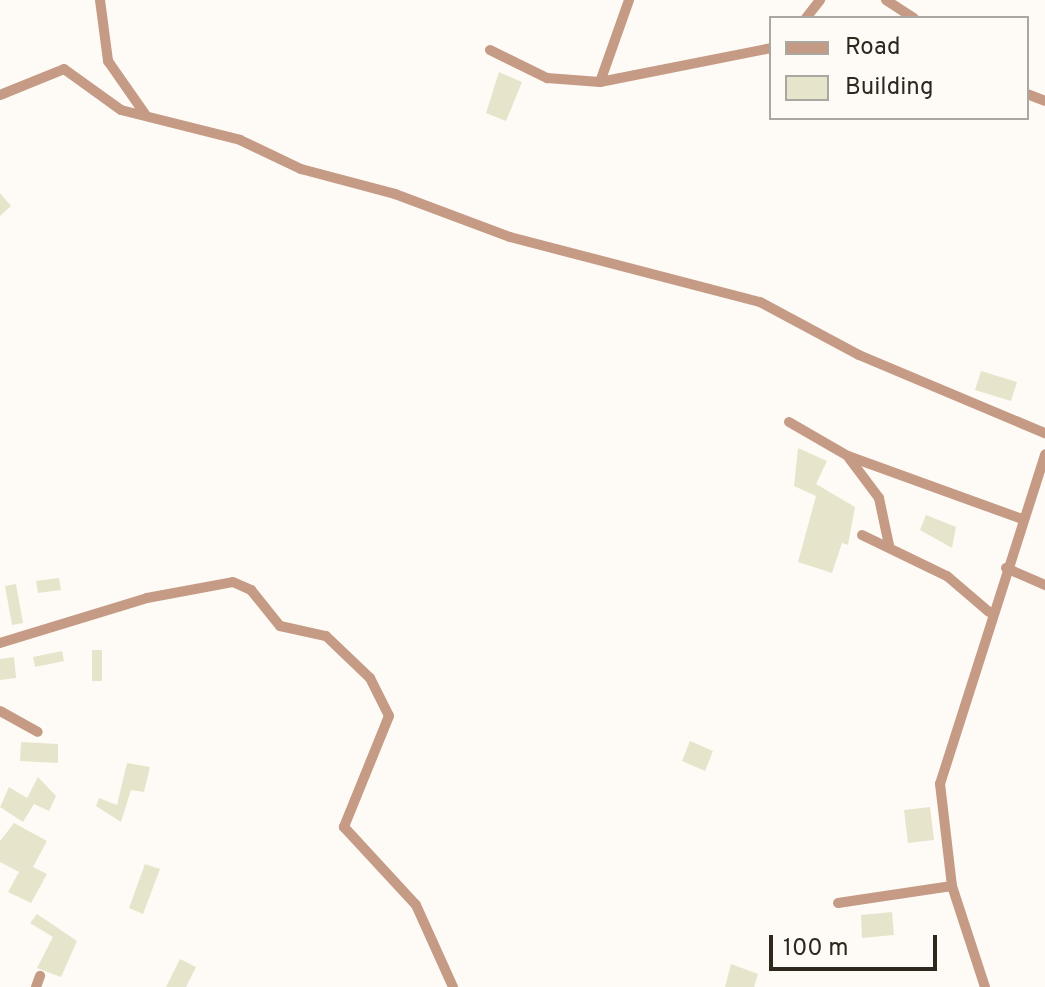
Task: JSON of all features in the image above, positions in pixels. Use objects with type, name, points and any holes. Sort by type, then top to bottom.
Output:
[{"type":"street","points":[[100,0],[108,61],[145,114]]},
{"type":"street","points":[[600,82],[629,0]]},
{"type":"street","points":[[808,16],[820,0]]},
{"type":"street","points":[[886,0],[911,16]]},
{"type":"street","points":[[490,50],[547,78],[600,82],[769,48]]},
{"type":"street","points":[[0,95],[28,77],[64,69],[107,105],[145,114],[510,237],[760,302],[859,355],[1045,433]]},
{"type":"street","points":[[789,422],[848,456],[1022,519]]},
{"type":"street","points":[[985,987],[952,886],[940,784],[989,612],[1045,454]]},
{"type":"street","points":[[848,456],[879,498],[889,545]]},
{"type":"street","points":[[862,535],[889,545],[958,583],[989,612]]},
{"type":"street","points":[[1006,568],[1045,585]]},
{"type":"street","points":[[0,643],[147,598],[233,582],[251,590],[280,626],[326,636],[370,678],[389,716],[344,827],[416,905],[453,987]]},
{"type":"street","points":[[0,711],[38,732]]},
{"type":"street","points":[[838,903],[952,886]]},
{"type":"building","points":[[499,72],[522,82],[506,121],[486,113]]},
{"type":"building","points":[[0,193],[11,206],[0,216]]},
{"type":"building","points":[[981,371],[1017,382],[1011,401],[975,390]]},
{"type":"building","points":[[798,448],[827,461],[816,484],[855,507],[848,545],[842,543],[832,573],[798,562],[816,496],[794,486]]},
{"type":"building","points":[[926,515],[956,527],[952,548],[920,530]]},
{"type":"building","points":[[59,578],[61,590],[38,593],[36,581]]},
{"type":"building","points":[[16,584],[23,623],[12,625],[5,586]]},
{"type":"building","points":[[92,650],[102,650],[102,681],[92,681]]},
{"type":"building","points":[[62,651],[64,661],[35,667],[33,657]]},
{"type":"building","points":[[14,657],[16,678],[0,680],[0,659]]},
{"type":"building","points":[[690,741],[713,751],[705,771],[682,761]]},
{"type":"building","points":[[21,742],[58,744],[58,763],[20,761]]},
{"type":"building","points":[[127,763],[150,767],[144,792],[131,790],[121,822],[96,806],[99,798],[117,805]]},
{"type":"building","points":[[38,777],[56,796],[49,811],[34,804],[23,822],[0,807],[9,787],[27,798]]},
{"type":"building","points":[[930,807],[934,840],[908,843],[904,810]]},
{"type":"building","points":[[14,823],[47,841],[33,867],[47,874],[31,903],[8,892],[19,872],[0,862],[0,841]]},
{"type":"building","points":[[145,864],[160,869],[143,914],[129,908]]},
{"type":"building","points":[[892,912],[894,935],[862,938],[861,915]]},
{"type":"building","points":[[37,914],[77,941],[61,977],[37,968],[53,937],[30,923]]},
{"type":"building","points":[[180,959],[196,967],[186,987],[166,987]]},
{"type":"building","points":[[731,964],[758,974],[754,987],[725,987]]}]
